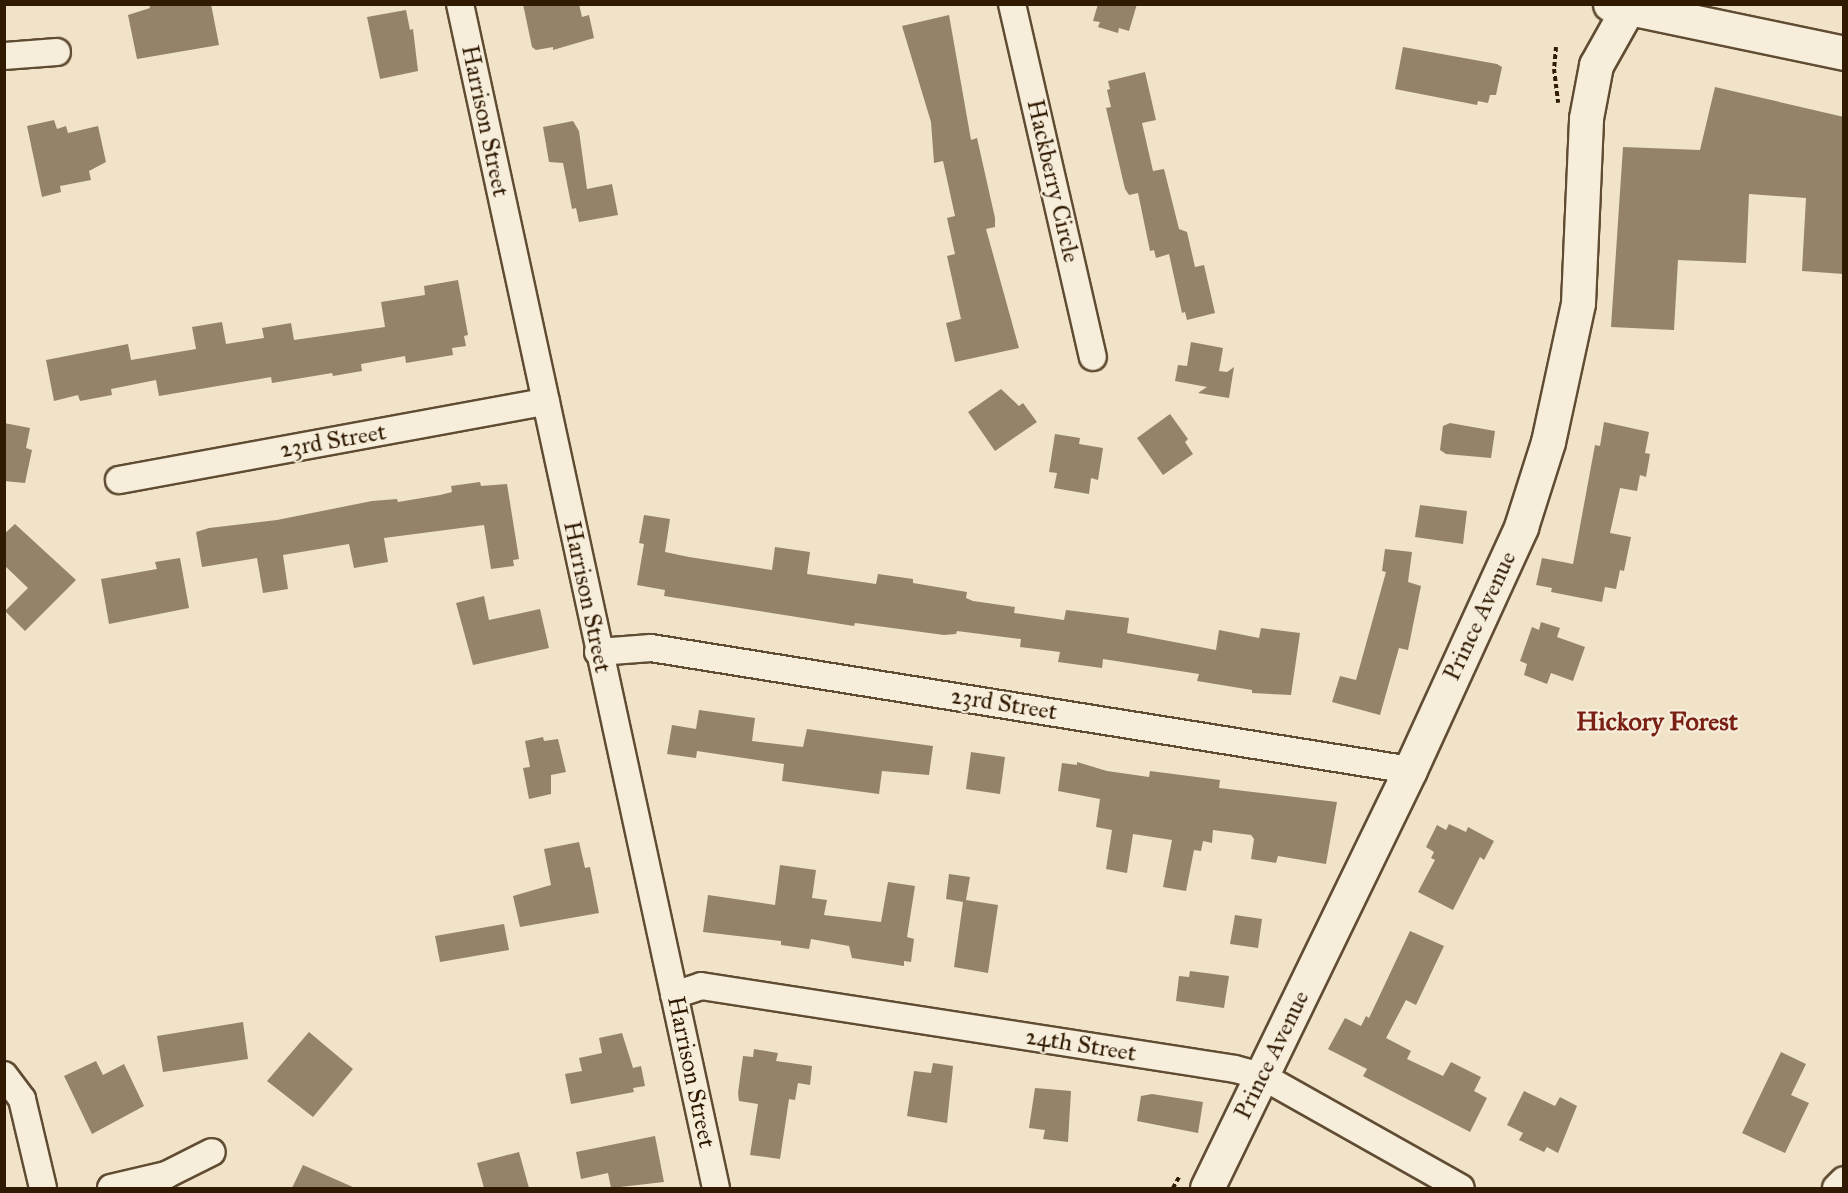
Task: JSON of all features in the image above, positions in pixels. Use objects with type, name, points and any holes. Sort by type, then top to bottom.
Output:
[{"type":"street","name":"Harrison Street","points":[[460,4],[598,652],[716,1188]]},
{"type":"street","name":"Hackberry Circle","points":[[1012,4],[1093,357]]},
{"type":"street","points":[[1622,6],[1844,53]]},
{"type":"street","name":"Prince Avenue","points":[[1195,1178],[1262,1076],[1410,770],[1521,527],[1548,442],[1578,303],[1586,118],[1596,65],[1622,6]]},
{"type":"street","points":[[4,56],[57,52]]},
{"type":"street","name":"23rd Street","points":[[119,480],[546,402]]},
{"type":"street","name":"23rd Street","points":[[598,652],[651,648],[1410,770]]},
{"type":"street","name":"24th Street","points":[[674,995],[701,986],[1231,1068],[1262,1076],[1461,1188]]},
{"type":"street","points":[[5,1075],[22,1099],[44,1188]]},
{"type":"street","points":[[111,1188],[166,1175],[212,1152]]},
{"type":"street","points":[[1836,1188],[1844,1180]]},
{"type":"path","points":[[1556,47],[1554,69],[1560,115]]},
{"type":"path","points":[[1173,1188],[1195,1178]]},
{"type":"building","points":[[149,4],[211,4],[219,45],[137,59],[128,15],[150,8]]},
{"type":"building","points":[[523,4],[579,4],[582,17],[589,15],[594,38],[553,50],[553,47],[536,50],[532,47]]},
{"type":"building","points":[[1098,4],[1137,4],[1129,31],[1119,28],[1118,33],[1098,27],[1100,22],[1093,21]]},
{"type":"building","points":[[406,10],[410,30],[413,29],[418,71],[380,79],[367,17]]},
{"type":"building","points":[[949,15],[971,140],[977,138],[995,218],[995,227],[986,229],[1019,348],[955,362],[946,323],[961,319],[947,256],[955,254],[947,218],[955,216],[943,161],[934,163],[931,122],[902,26]]},
{"type":"building","points":[[1403,47],[1497,64],[1502,67],[1496,95],[1490,95],[1488,103],[1478,101],[1477,105],[1395,89]]},
{"type":"building","points":[[1145,72],[1156,120],[1142,123],[1153,171],[1164,169],[1179,229],[1187,232],[1195,267],[1204,265],[1215,313],[1187,320],[1185,312],[1182,313],[1169,254],[1156,258],[1154,250],[1150,251],[1138,193],[1129,195],[1125,189],[1106,108],[1111,107],[1107,90],[1110,89],[1108,81]]},
{"type":"building","points":[[1715,87],[1844,117],[1844,274],[1802,271],[1806,198],[1749,194],[1746,263],[1678,260],[1674,330],[1611,327],[1623,147],[1700,150]]},
{"type":"building","points":[[54,120],[57,129],[66,126],[68,133],[98,126],[106,162],[89,171],[91,180],[60,186],[61,192],[42,197],[27,126]]},
{"type":"building","points":[[573,121],[579,131],[587,189],[612,184],[618,215],[579,222],[576,208],[572,209],[563,163],[549,162],[543,127]]},
{"type":"building","points":[[458,280],[468,335],[464,336],[466,346],[452,348],[453,355],[406,363],[405,356],[361,364],[362,371],[333,376],[332,373],[272,383],[271,377],[159,396],[156,380],[111,389],[112,395],[80,401],[78,395],[54,401],[46,360],[128,344],[131,360],[196,349],[192,327],[222,322],[226,344],[264,338],[262,328],[291,323],[294,340],[385,327],[381,302],[425,295],[424,286]]},
{"type":"building","points":[[1191,342],[1223,348],[1219,371],[1227,372],[1234,367],[1229,398],[1198,393],[1207,387],[1175,381],[1178,365],[1187,366]]},
{"type":"building","points":[[1001,389],[1019,406],[1023,403],[1037,422],[995,451],[968,412]]},
{"type":"building","points":[[1170,414],[1188,439],[1185,442],[1193,454],[1163,475],[1137,438]]},
{"type":"building","points":[[1604,422],[1649,432],[1645,453],[1650,454],[1646,477],[1640,475],[1637,491],[1620,488],[1610,533],[1631,537],[1624,571],[1620,570],[1616,589],[1605,587],[1602,602],[1551,592],[1552,588],[1536,585],[1542,558],[1573,564],[1595,445],[1600,446]]},
{"type":"building","points":[[4,423],[30,428],[26,448],[32,450],[25,483],[4,481]]},
{"type":"building","points":[[1450,423],[1495,431],[1491,458],[1446,454],[1440,450],[1443,426]]},
{"type":"building","points":[[1055,434],[1080,438],[1079,444],[1103,448],[1098,480],[1091,478],[1089,494],[1054,488],[1057,473],[1049,472]]},
{"type":"building","points":[[480,482],[481,486],[507,484],[519,559],[513,560],[514,566],[491,569],[484,525],[384,538],[388,562],[354,568],[349,544],[283,555],[288,589],[263,593],[257,558],[202,567],[196,532],[209,528],[277,520],[372,501],[397,499],[398,502],[440,495],[452,492],[451,486]]},
{"type":"building","points":[[1420,505],[1467,511],[1463,544],[1415,537]]},
{"type":"building","points":[[644,515],[670,519],[665,552],[689,557],[772,570],[775,547],[810,552],[807,574],[876,584],[878,574],[913,579],[913,583],[967,592],[966,598],[973,601],[1015,607],[1014,613],[1064,620],[1066,610],[1129,618],[1127,633],[1216,650],[1219,630],[1259,638],[1261,628],[1300,633],[1291,695],[1252,693],[1252,690],[1197,681],[1199,674],[1103,659],[1102,668],[1058,662],[1060,652],[1020,647],[1021,639],[957,631],[956,634],[944,635],[855,623],[854,626],[664,596],[665,590],[637,585],[644,544],[639,543]]},
{"type":"building","points":[[15,524],[76,580],[25,631],[5,611],[28,588],[4,565],[4,534]]},
{"type":"building","points":[[1385,549],[1412,552],[1408,582],[1421,586],[1408,650],[1399,648],[1380,715],[1332,702],[1340,676],[1356,680],[1386,572],[1382,571]]},
{"type":"building","points":[[180,558],[189,608],[109,624],[101,579],[157,569],[155,562]]},
{"type":"building","points":[[484,596],[489,620],[540,609],[549,648],[473,665],[456,603]]},
{"type":"building","points":[[1541,622],[1560,628],[1557,637],[1585,647],[1573,681],[1551,673],[1547,684],[1524,675],[1527,664],[1520,661],[1532,627],[1539,630]]},
{"type":"building","points":[[699,710],[755,718],[752,741],[803,747],[807,729],[933,746],[929,775],[882,771],[879,794],[782,781],[784,764],[697,751],[696,758],[667,754],[672,725],[696,729]]},
{"type":"building","points":[[543,737],[544,741],[558,739],[566,772],[551,775],[551,794],[529,799],[523,768],[530,767],[525,741]]},
{"type":"building","points":[[971,752],[1005,757],[1000,794],[966,789]]},
{"type":"building","points":[[1077,762],[1107,771],[1149,777],[1150,771],[1220,780],[1219,788],[1337,802],[1326,864],[1278,856],[1276,863],[1251,859],[1254,839],[1251,835],[1213,830],[1212,843],[1203,841],[1201,851],[1194,850],[1186,891],[1163,887],[1172,840],[1133,834],[1127,873],[1106,869],[1112,830],[1096,827],[1100,799],[1058,791],[1062,763],[1077,765]]},
{"type":"building","points":[[1449,824],[1466,832],[1468,827],[1494,841],[1484,860],[1480,857],[1453,910],[1418,892],[1435,860],[1431,858],[1434,852],[1426,847],[1437,825],[1446,830]]},
{"type":"building","points":[[579,842],[585,868],[590,867],[599,913],[520,927],[513,896],[551,885],[544,849]]},
{"type":"building","points":[[780,865],[816,870],[812,898],[827,900],[824,915],[881,922],[888,882],[915,886],[907,937],[914,939],[911,962],[904,961],[904,966],[852,958],[849,946],[811,939],[809,949],[781,945],[781,941],[703,932],[708,895],[775,905]]},
{"type":"building","points":[[949,874],[970,877],[966,900],[998,905],[988,973],[954,967],[963,902],[946,899]]},
{"type":"building","points":[[1235,915],[1262,919],[1258,948],[1230,944]]},
{"type":"building","points":[[504,924],[509,950],[440,962],[435,936]]},
{"type":"building","points":[[1410,931],[1444,946],[1416,1005],[1406,1000],[1386,1038],[1411,1051],[1407,1059],[1443,1076],[1451,1062],[1481,1077],[1474,1091],[1487,1098],[1470,1132],[1363,1076],[1367,1069],[1328,1049],[1345,1018],[1361,1026],[1366,1016],[1369,1018]]},
{"type":"building","points":[[1190,971],[1229,976],[1224,1008],[1176,1001],[1179,976],[1189,977]]},
{"type":"building","points":[[243,1022],[248,1059],[163,1072],[157,1036]]},
{"type":"building","points":[[309,1032],[353,1069],[313,1117],[267,1081]]},
{"type":"building","points":[[622,1033],[633,1068],[641,1066],[645,1086],[633,1088],[634,1092],[571,1104],[565,1074],[582,1071],[579,1058],[602,1053],[599,1038]]},
{"type":"building","points":[[754,1049],[778,1053],[776,1061],[812,1066],[810,1085],[798,1083],[795,1100],[789,1099],[780,1159],[750,1155],[758,1104],[739,1101],[738,1093],[743,1056],[753,1057]]},
{"type":"building","points":[[1781,1052],[1806,1064],[1791,1095],[1809,1103],[1785,1153],[1742,1133]]},
{"type":"building","points":[[96,1061],[103,1075],[124,1064],[144,1106],[92,1134],[64,1076]]},
{"type":"building","points":[[933,1063],[953,1066],[947,1123],[907,1116],[914,1071],[931,1073]]},
{"type":"building","points":[[1035,1088],[1071,1091],[1068,1142],[1043,1139],[1045,1130],[1029,1128]]},
{"type":"building","points":[[1524,1091],[1555,1106],[1560,1097],[1577,1106],[1558,1153],[1547,1147],[1544,1152],[1519,1140],[1523,1133],[1507,1125]]},
{"type":"building","points":[[1152,1094],[1203,1102],[1198,1133],[1137,1121],[1141,1096]]},
{"type":"building","points":[[655,1136],[664,1182],[611,1188],[608,1173],[581,1179],[576,1152]]},
{"type":"building","points":[[519,1152],[529,1188],[484,1188],[477,1163]]},
{"type":"building","points":[[303,1165],[355,1188],[292,1188]]},
{"type":"district","name":"Hickory Forest","points":[[1657,722]]}]
